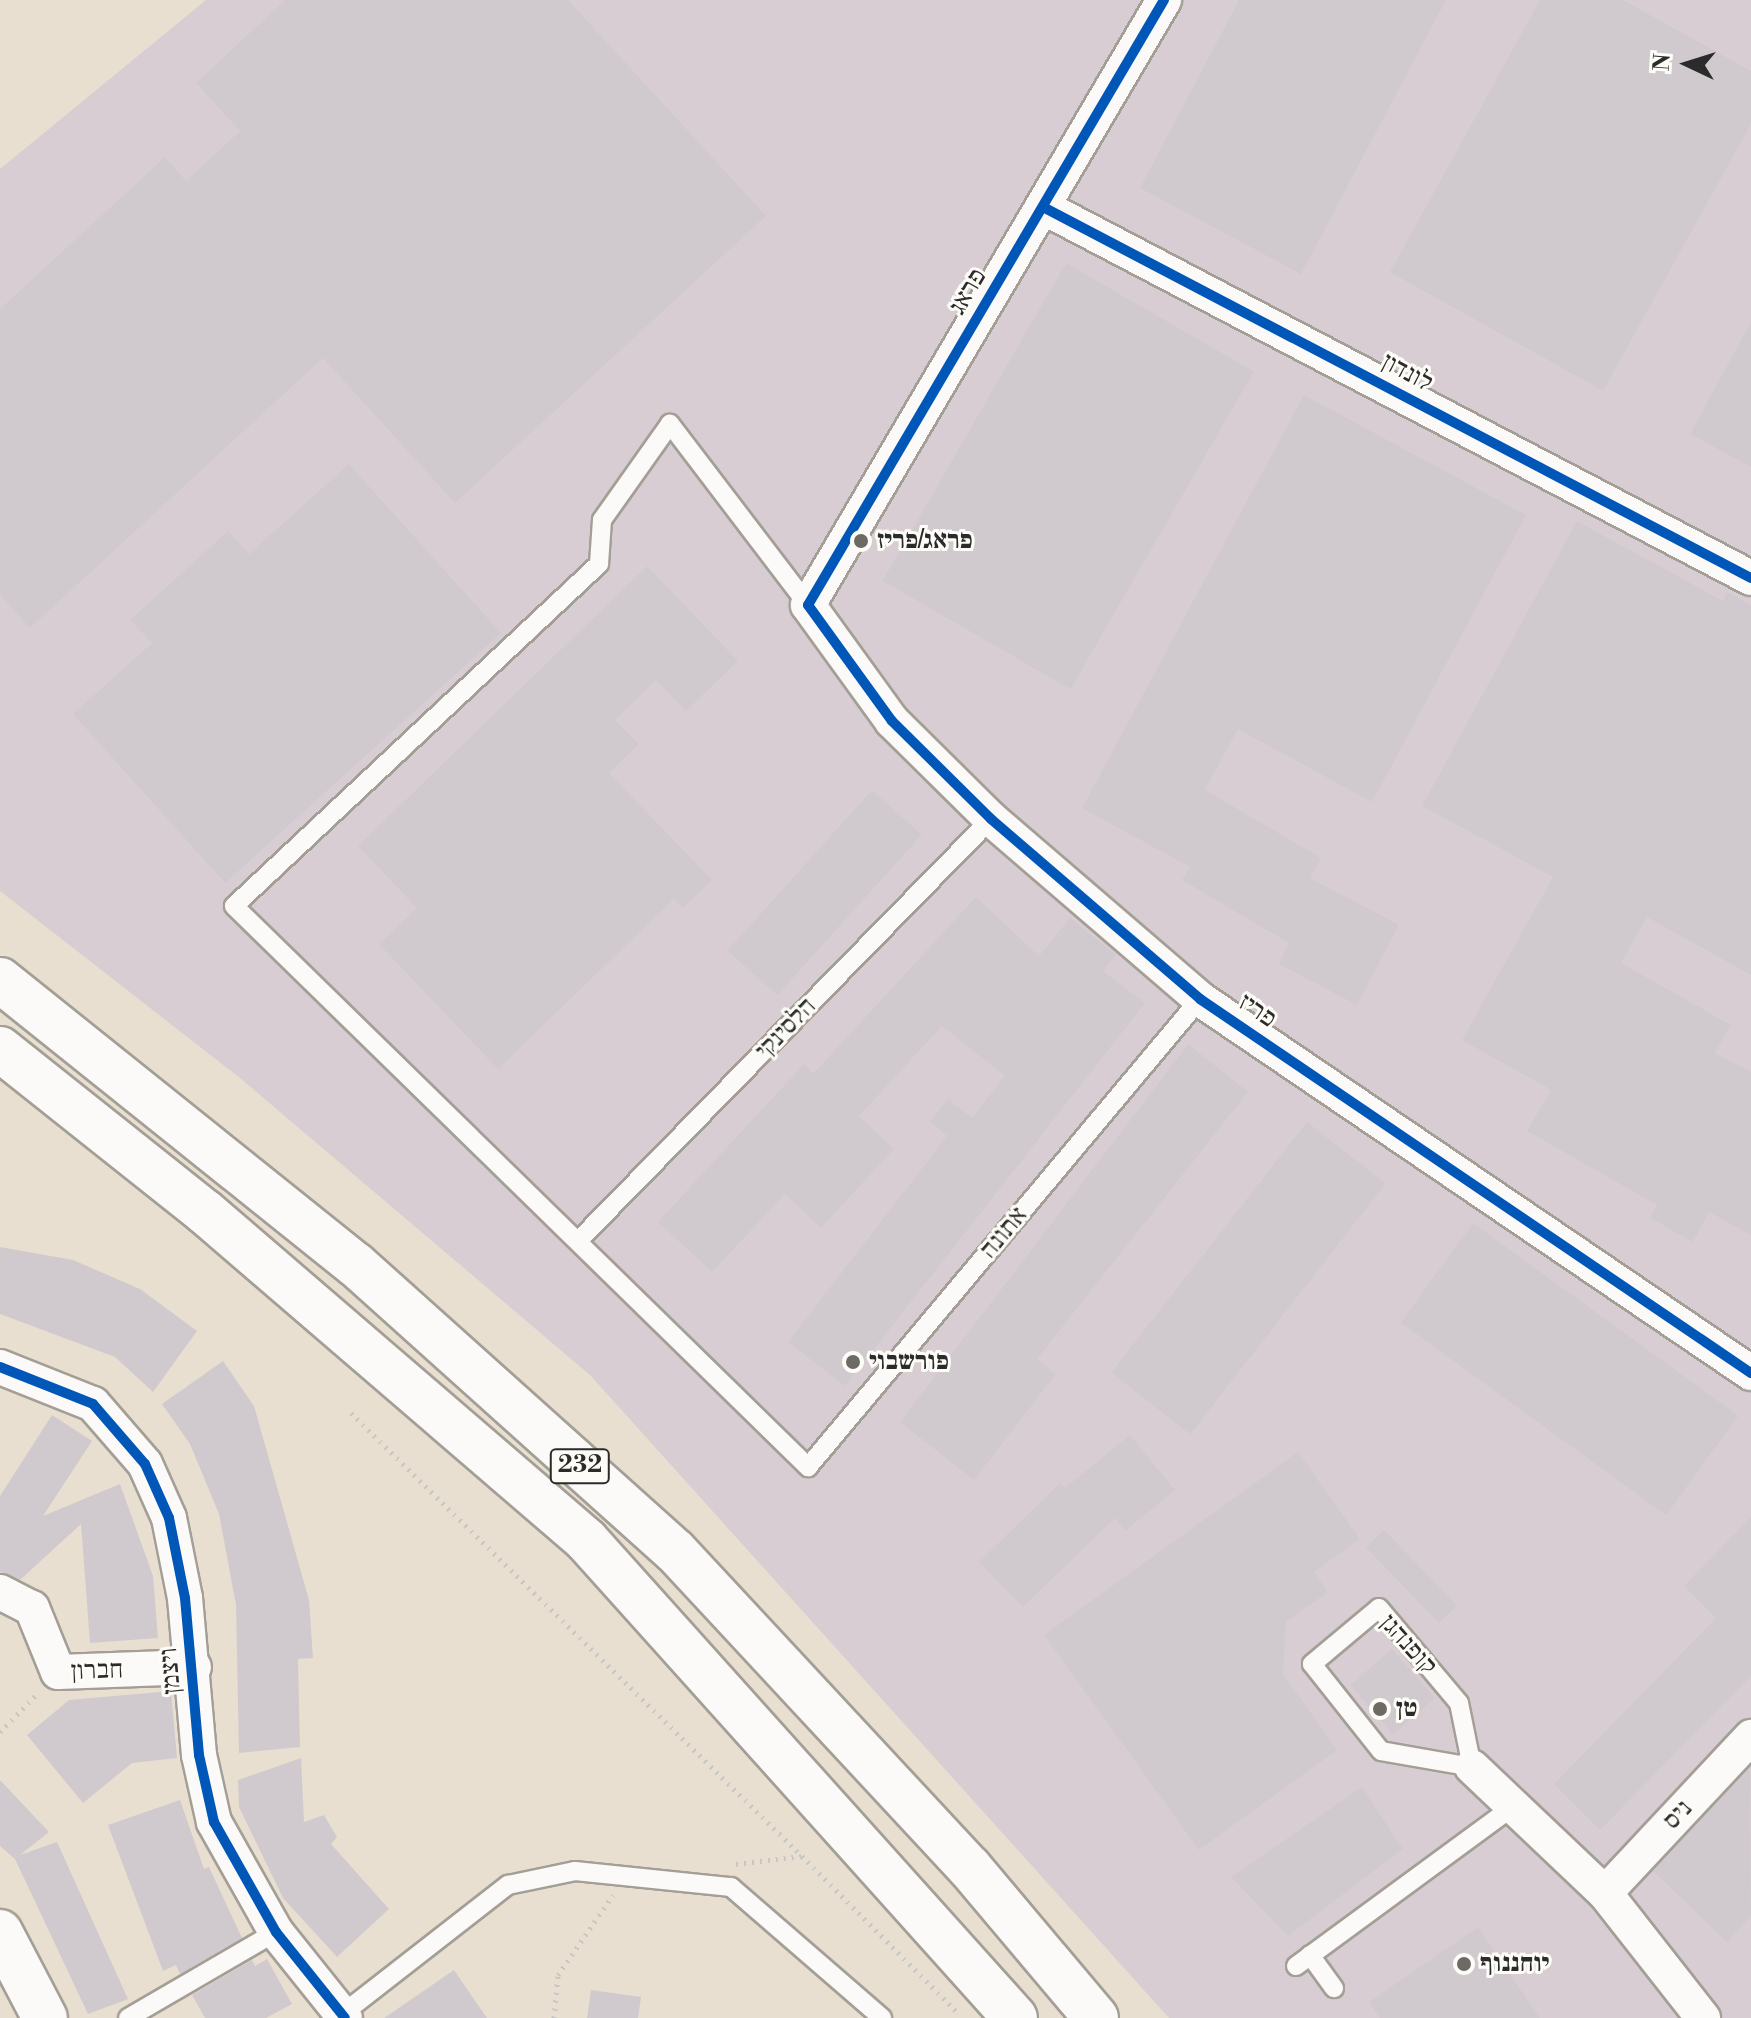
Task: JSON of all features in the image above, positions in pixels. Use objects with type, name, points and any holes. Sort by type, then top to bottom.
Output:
[{"type":"main road","name":"232","points":[[0,980],[356,1265],[675,1551],[969,1867],[1096,2018]]},
{"type":"main road","name":"232","points":[[0,1049],[205,1212],[586,1540],[1015,2018]]},
{"type":"main road","points":[[0,1932],[45,2018]]},
{"type":"street","name":"פראג","points":[[808,605],[1164,0]]},
{"type":"street","name":"לונדון","points":[[1043,207],[1751,578]]},
{"type":"street","name":"פריז","points":[[808,605],[892,721],[991,819],[1200,999],[1751,1373]]},
{"type":"street","name":"ויצמן","points":[[0,1367],[93,1404],[145,1464],[169,1518],[194,1667],[199,1755],[214,1822],[276,1932],[341,2017]]},
{"type":"street","name":"חברון","points":[[0,1592],[32,1608],[58,1672],[194,1667]]},
{"type":"street","name":"ניס","points":[[1605,1893],[1751,1737]]},
{"type":"street","points":[[1472,1767],[1605,1893],[1703,2018]]},
{"type":"lane","points":[[580,1239],[234,906],[599,564],[602,520],[670,424],[808,605]]},
{"type":"lane","name":"הלסינקי","points":[[580,1239],[991,819]]},
{"type":"lane","name":"אתונה","points":[[580,1239],[808,1467],[1200,999]]},
{"type":"lane","name":"קופנהגן","points":[[1379,1608],[1459,1703],[1472,1767],[1381,1751],[1312,1664],[1379,1608]]},
{"type":"lane","points":[[1334,1988],[1303,1961],[1515,1805]]},
{"type":"lane","points":[[341,2017],[508,1885],[575,1871],[731,1887],[882,2018]]},
{"type":"lane","points":[[128,2018],[276,1932]]},
{"type":"path","points":[[351,1413],[964,2018]]},
{"type":"path","points":[[0,1732],[58,1672]]},
{"type":"path","points":[[728,1865],[802,1856]]},
{"type":"path","points":[[554,2018],[558,1975],[625,1877]]},
{"type":"shaded area","points":[[206,0],[1751,0],[1751,2018],[1169,2018],[590,1375],[240,1078],[0,891],[0,169]]},
{"type":"building","points":[[285,0],[568,0],[766,216],[455,503],[323,358],[30,628],[0,595],[0,309],[165,157],[186,181],[240,131],[196,83]]},
{"type":"building","points":[[1239,0],[1446,0],[1301,274],[1140,188]]},
{"type":"building","points":[[1540,0],[1623,0],[1751,71],[1751,124],[1603,391],[1390,272]]},
{"type":"building","points":[[1066,263],[1254,372],[1070,689],[882,581]]},
{"type":"building","points":[[1751,322],[1751,467],[1690,434]]},
{"type":"building","points":[[1304,395],[1526,515],[1372,802],[1238,729],[1205,790],[1321,858],[1310,878],[1399,925],[1357,1005],[1279,964],[1289,943],[1182,880],[1190,867],[1082,808]]},
{"type":"building","points":[[349,464],[501,633],[225,883],[73,714],[152,643],[130,620],[228,531],[249,554]]},
{"type":"building","points":[[1577,521],[1723,601],[1727,592],[1751,605],[1751,975],[1647,917],[1621,963],[1731,1025],[1715,1053],[1751,1072],[1751,1235],[1709,1212],[1693,1242],[1650,1218],[1657,1205],[1527,1131],[1551,1090],[1462,1040],[1553,877],[1422,806]]},
{"type":"building","points":[[647,566],[738,661],[686,711],[656,680],[615,720],[639,744],[609,773],[712,880],[683,908],[674,899],[498,1069],[379,944],[417,908],[358,846]]},
{"type":"building","points":[[872,790],[922,835],[777,995],[727,951]]},
{"type":"building","points":[[976,897],[1039,956],[1070,918],[1116,955],[1103,971],[1145,1003],[845,1386],[788,1342],[947,1136],[930,1122],[948,1099],[972,1118],[1005,1076],[942,1026],[859,1116],[894,1149],[821,1228],[785,1194],[712,1272],[658,1222],[804,1064],[813,1074]]},
{"type":"building","points":[[1188,1044],[1248,1092],[1037,1359],[1056,1374],[974,1480],[900,1422]]},
{"type":"building","points":[[1307,1122],[1386,1184],[1190,1434],[1111,1373]]},
{"type":"building","points":[[1473,1223],[1738,1416],[1666,1515],[1401,1323]]},
{"type":"building","points":[[0,1247],[73,1260],[140,1289],[197,1331],[153,1392],[115,1357],[0,1314]]},
{"type":"building","points":[[223,1361],[254,1406],[309,1600],[313,1658],[298,1659],[300,1747],[239,1753],[236,1605],[219,1514],[190,1444],[162,1404]]},
{"type":"building","points":[[52,1415],[92,1441],[43,1516],[120,1484],[153,1576],[158,1638],[90,1643],[81,1524],[20,1580],[0,1572],[0,1496]]},
{"type":"building","points":[[1130,1435],[1175,1490],[1125,1531],[1115,1518],[1023,1607],[979,1562],[1060,1483],[1065,1488]]},
{"type":"building","points":[[1298,1452],[1360,1539],[1314,1572],[1328,1592],[1286,1622],[1283,1674],[1337,1750],[1199,1850],[1044,1635]]},
{"type":"building","points":[[1751,1517],[1751,1676],[1600,1830],[1554,1784],[1716,1618],[1684,1586]]},
{"type":"building","points":[[1384,1530],[1457,1606],[1439,1623],[1366,1547]]},
{"type":"building","points":[[1392,1649],[1435,1698],[1393,1734],[1350,1685]]},
{"type":"building","points":[[171,1691],[177,1758],[132,1763],[83,1803],[27,1735],[69,1700]]},
{"type":"building","points":[[301,1758],[304,1822],[324,1815],[337,1837],[331,1844],[389,1909],[337,1957],[283,1898],[239,1807],[238,1780]]},
{"type":"building","points":[[1750,1768],[1751,1916],[1727,1942],[1653,1871]]},
{"type":"building","points":[[0,1780],[49,1832],[20,1855],[57,1842],[128,1999],[88,2014],[15,1859],[0,1846]]},
{"type":"building","points":[[1362,1787],[1403,1849],[1288,1936],[1231,1877]]},
{"type":"building","points":[[180,1800],[204,1869],[209,1867],[242,1938],[180,1974],[176,1965],[163,1971],[108,1825]]},
{"type":"building","name":"יוחננוף","points":[[1478,1927],[1540,2018],[1380,2018],[1369,2002]]},
{"type":"building","points":[[267,1959],[292,2004],[266,2018],[205,2018],[192,1995],[252,1960],[255,1966]]},
{"type":"building","points":[[454,1970],[487,2018],[384,2018]]},
{"type":"building","points":[[591,1990],[641,1997],[638,2018],[587,2018]]},
{"type":"cycle path","points":[[1164,0],[808,605],[892,721],[991,819],[1200,999],[1751,1373]]},
{"type":"cycle path","points":[[1043,207],[1751,578]]},
{"type":"cycle path","points":[[0,1367],[93,1404],[145,1464],[169,1518],[185,1598],[199,1755],[214,1822],[276,1932],[345,2018]]},
{"type":"place","name":"פראג/פריז","points":[[861,541]]},
{"type":"place","name":"פורשבוי","points":[[853,1362]]},
{"type":"place","name":"טן","points":[[1380,1709]]},
{"type":"place","name":"יוחננוף","points":[[1464,1964]]}]
